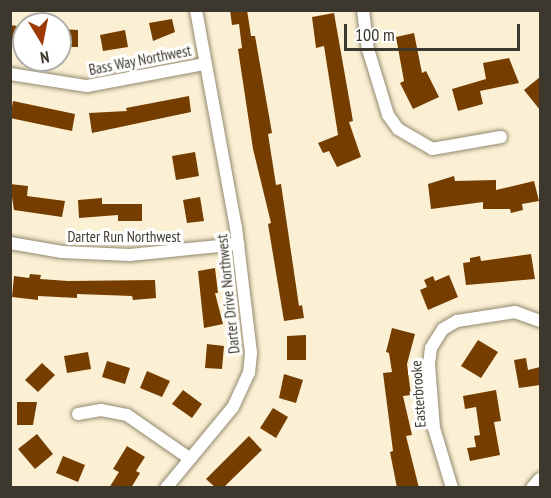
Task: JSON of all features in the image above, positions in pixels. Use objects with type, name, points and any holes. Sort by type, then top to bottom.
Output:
[{"type":"street","name":"Darter Drive Northwest","points":[[166,488],[233,407],[249,373],[250,328],[238,244],[196,10]]},
{"type":"street","points":[[363,10],[368,49],[388,115],[398,129],[432,150],[501,137]]},
{"type":"street","name":"Bass Way Northwest","points":[[10,74],[87,86],[205,64]]},
{"type":"street","name":"Darter Run Northwest","points":[[10,243],[62,252],[130,255],[238,244]]},
{"type":"street","name":"Easterbrooke","points":[[452,488],[434,428],[429,364],[431,348],[443,329],[457,321],[515,312],[540,321]]},
{"type":"street","points":[[78,414],[101,410],[127,415],[189,458]]},
{"type":"street","points":[[533,488],[540,480]]},
{"type":"building","points":[[230,10],[247,10],[251,36],[255,36],[272,133],[268,134],[276,185],[281,184],[299,306],[302,305],[304,318],[284,321],[268,224],[271,223],[253,149],[238,49],[242,48],[239,24],[232,25]]},
{"type":"building","points":[[334,13],[353,121],[349,122],[361,157],[337,167],[329,151],[323,153],[318,143],[338,135],[324,46],[316,48],[312,17]]},
{"type":"building","points":[[172,19],[175,32],[153,41],[149,23]]},
{"type":"building","points":[[10,25],[12,25],[12,42],[10,42]]},
{"type":"building","points":[[72,30],[78,30],[78,47],[72,47]]},
{"type":"building","points":[[125,30],[128,47],[103,51],[100,35]]},
{"type":"building","points":[[414,33],[422,73],[426,71],[439,97],[413,109],[400,83],[404,81],[396,37]]},
{"type":"building","points":[[509,58],[519,83],[480,91],[483,104],[458,111],[452,89],[486,79],[483,63]]},
{"type":"building","points":[[540,77],[540,110],[524,90]]},
{"type":"building","points":[[189,96],[191,112],[92,133],[89,113],[127,111],[126,108]]},
{"type":"building","points":[[13,101],[75,114],[72,131],[10,118]]},
{"type":"building","points":[[195,152],[199,176],[176,180],[172,156]]},
{"type":"building","points":[[454,176],[455,181],[496,180],[496,190],[534,181],[539,201],[522,204],[523,210],[511,213],[510,209],[483,209],[483,202],[431,209],[428,184]]},
{"type":"building","points":[[10,184],[28,186],[27,196],[65,201],[62,217],[14,210]]},
{"type":"building","points":[[200,197],[204,221],[187,223],[183,200]]},
{"type":"building","points":[[102,198],[102,204],[142,204],[142,221],[118,221],[118,215],[79,218],[78,200]]},
{"type":"building","points":[[531,254],[535,279],[466,285],[463,263],[470,262],[470,258],[480,256],[481,261]]},
{"type":"building","points":[[215,268],[218,293],[215,293],[223,324],[204,328],[198,271]]},
{"type":"building","points":[[30,274],[41,275],[40,279],[68,281],[155,280],[156,298],[133,300],[132,296],[77,294],[77,298],[38,296],[38,300],[12,297],[14,276],[29,278]]},
{"type":"building","points":[[449,275],[458,297],[428,310],[420,290],[427,287],[424,280],[433,276],[435,281]]},
{"type":"building","points":[[392,328],[415,334],[407,364],[411,395],[403,396],[412,435],[406,436],[419,488],[397,488],[390,452],[393,451],[383,373],[392,372],[389,353],[386,352]]},
{"type":"building","points":[[306,335],[306,360],[287,360],[287,336]]},
{"type":"building","points":[[478,340],[498,352],[481,378],[461,366]]},
{"type":"building","points":[[207,344],[224,346],[222,369],[205,368]]},
{"type":"building","points":[[88,352],[91,369],[67,373],[64,356]]},
{"type":"building","points":[[526,358],[528,370],[540,367],[540,385],[519,388],[514,360]]},
{"type":"building","points":[[107,361],[130,368],[125,384],[102,377]]},
{"type":"building","points":[[42,363],[55,375],[38,392],[25,380]]},
{"type":"building","points":[[147,371],[170,381],[162,397],[140,388]]},
{"type":"building","points":[[284,374],[303,380],[296,403],[279,398]]},
{"type":"building","points":[[183,390],[202,404],[192,418],[172,404]]},
{"type":"building","points":[[496,390],[501,421],[494,422],[500,455],[470,461],[467,448],[476,447],[474,436],[480,435],[476,407],[465,409],[463,396]]},
{"type":"building","points":[[17,402],[37,402],[33,425],[17,425]]},
{"type":"building","points":[[273,408],[288,417],[276,438],[260,428]]},
{"type":"building","points":[[37,434],[53,454],[35,469],[18,449]]},
{"type":"building","points":[[249,436],[262,450],[223,488],[216,488],[206,479]]},
{"type":"building","points":[[127,446],[145,457],[136,471],[140,473],[131,488],[109,488],[119,472],[113,469]]},
{"type":"building","points":[[63,456],[85,465],[78,482],[56,473]]}]
